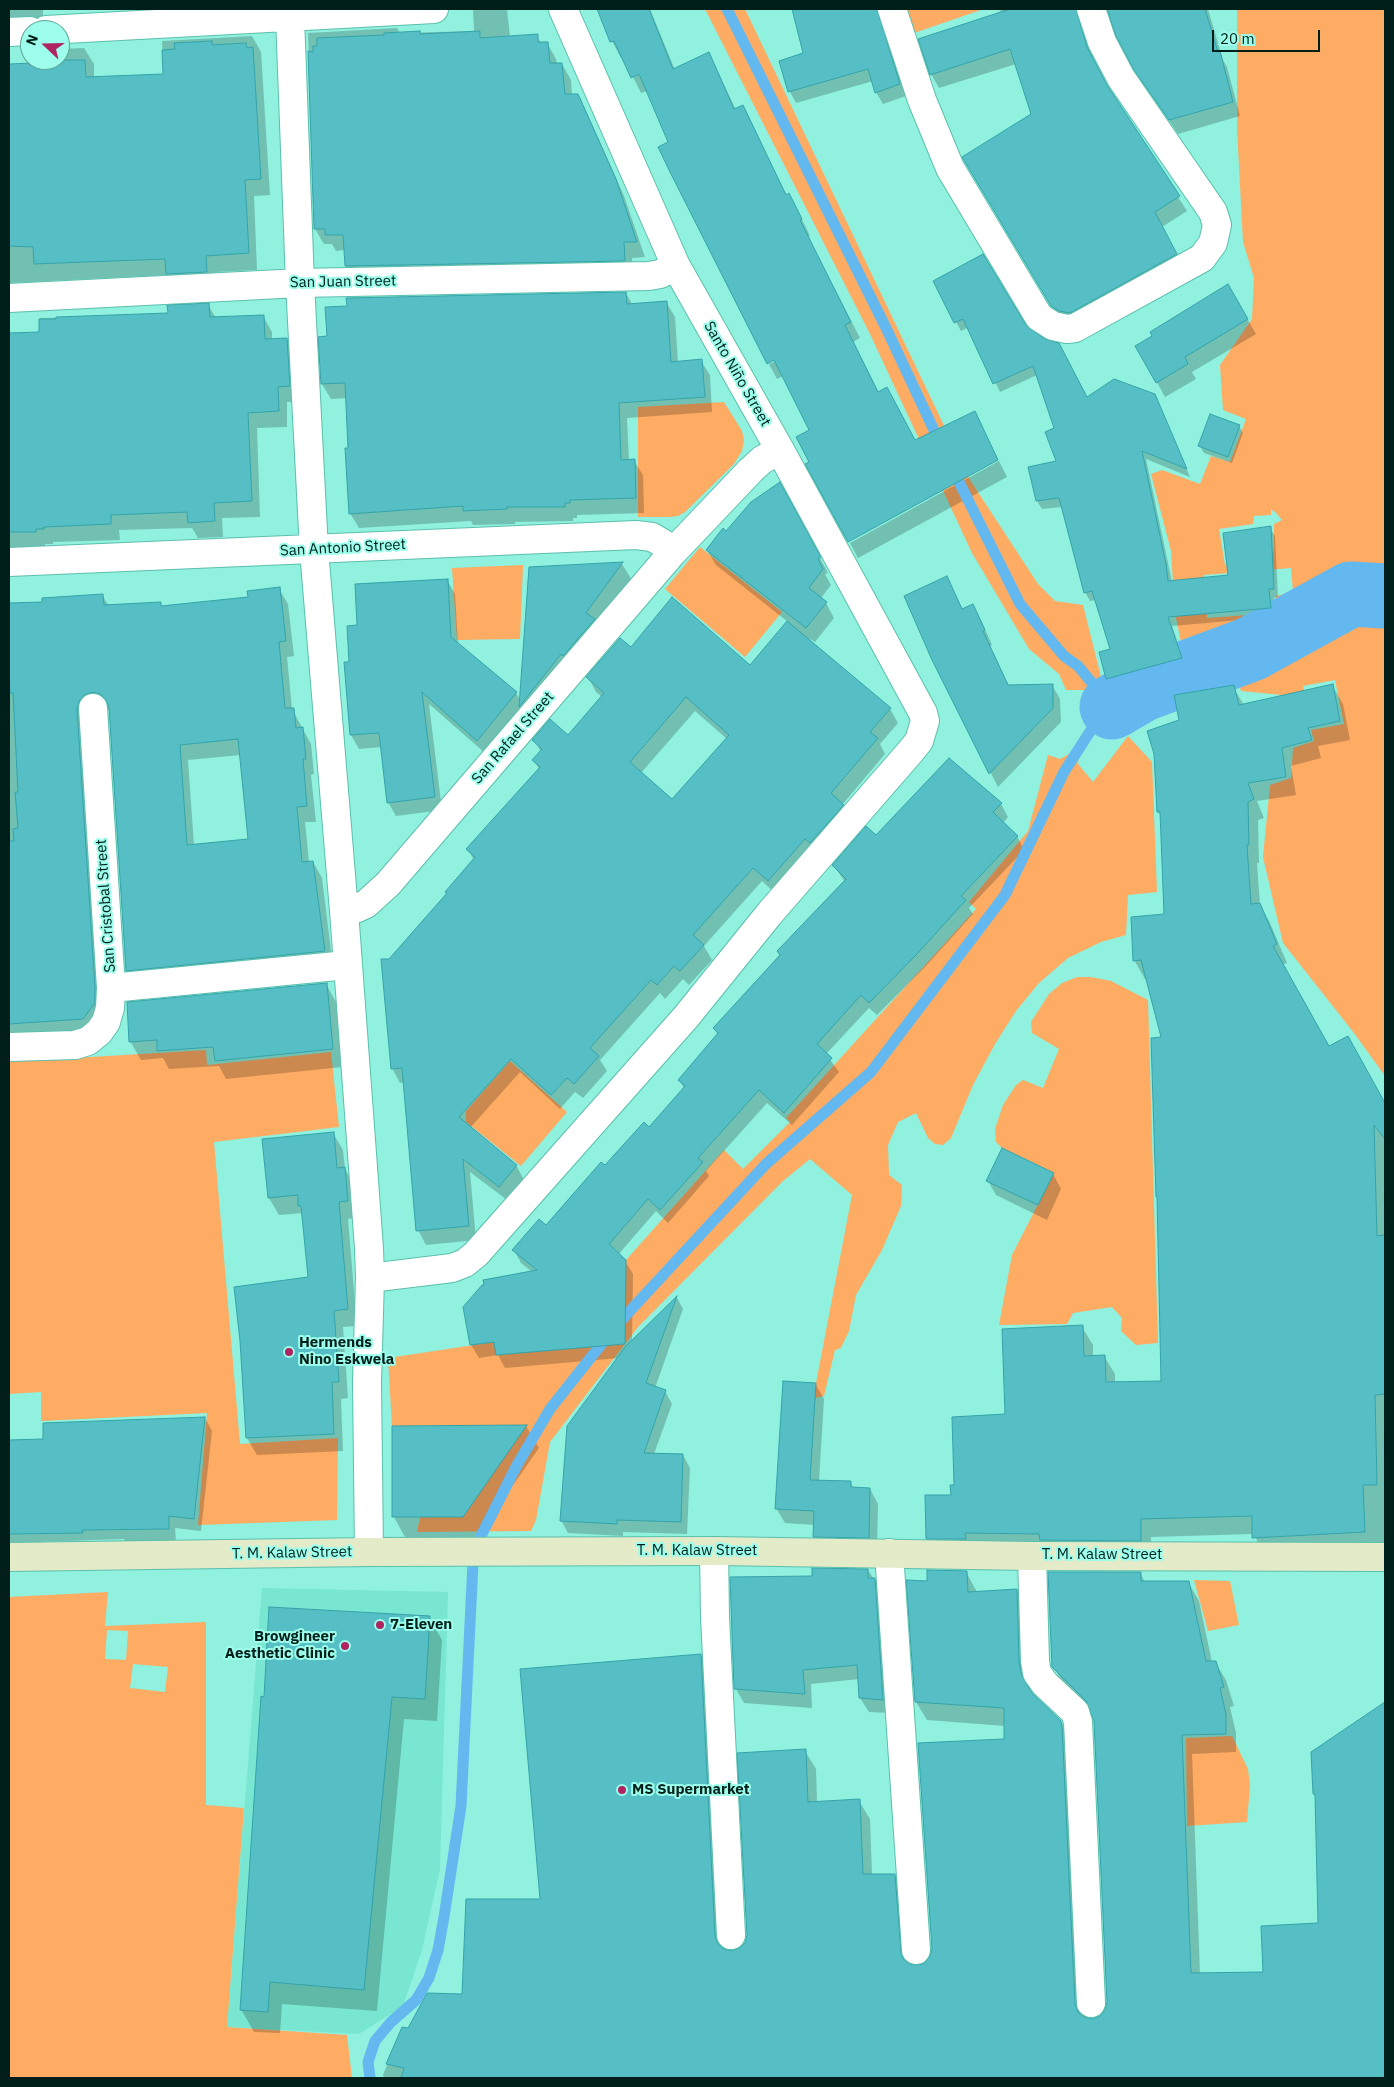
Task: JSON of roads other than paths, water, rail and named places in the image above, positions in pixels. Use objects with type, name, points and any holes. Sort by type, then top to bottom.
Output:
[{"type":"street","points":[[70,29],[434,9]]},
{"type":"street","name":"Santo Niño Street","points":[[370,1278],[452,1268],[465,1263],[476,1254],[686,1017],[770,914],[911,751],[919,741],[925,721],[780,450],[676,266],[563,9]]},
{"type":"street","points":[[892,9],[922,100],[950,168],[1039,317],[1053,326],[1075,328],[1202,258],[1213,243],[1217,225],[1214,212],[1121,78],[1102,42],[1090,9]]},
{"type":"street","points":[[290,17],[300,283],[314,550],[344,911],[370,1278],[367,1382],[370,1552]]},
{"type":"street","name":"San Juan Street","points":[[9,298],[300,283],[649,276],[676,266]]},
{"type":"street","name":"San Rafael Street","points":[[344,911],[366,904],[388,884],[673,552],[751,470],[762,460],[780,450]]},
{"type":"street","name":"San Antonio Street","points":[[9,562],[636,535],[652,537],[673,552]]},
{"type":"street","name":"San Cristobal Street","points":[[93,708],[111,988],[347,965]]},
{"type":"street","points":[[9,1047],[75,1045],[88,1041],[99,1032],[106,1022],[110,1008],[111,988]]},
{"type":"street","points":[[714,1550],[715,1618],[731,1935]]},
{"type":"street","name":"T. M. Kalaw Street","points":[[9,1557],[714,1550],[1032,1556],[1385,1557]]},
{"type":"street","points":[[890,1553],[916,1950]]},
{"type":"street","points":[[1032,1556],[1035,1660],[1038,1673],[1045,1684],[1075,1712],[1078,1722],[1092,2003]]},
{"type":"waterway","points":[[727,9],[887,330],[940,443]]},
{"type":"waterway","points":[[370,2078],[368,2062],[375,2041],[391,2022],[416,2000],[429,1978],[438,1950],[461,1806],[473,1563],[482,1534],[517,1465],[550,1409],[615,1327],[766,1164],[871,1072],[1005,895],[1064,772],[1100,716],[1112,707],[1078,666],[1064,656],[1020,604],[952,468]]},
{"type":"waterway","points":[[1112,707],[1143,689],[1251,649],[1351,594],[1385,596]]},
{"type":"place","name":"Hermends Nino Eskwela","points":[[289,1352]]},
{"type":"place","name":"7-Eleven","points":[[380,1625]]},
{"type":"place","name":"Browgineer Aesthetic Clinic","points":[[345,1646]]},
{"type":"place","name":"MS Supermarket","points":[[622,1790]]}]
